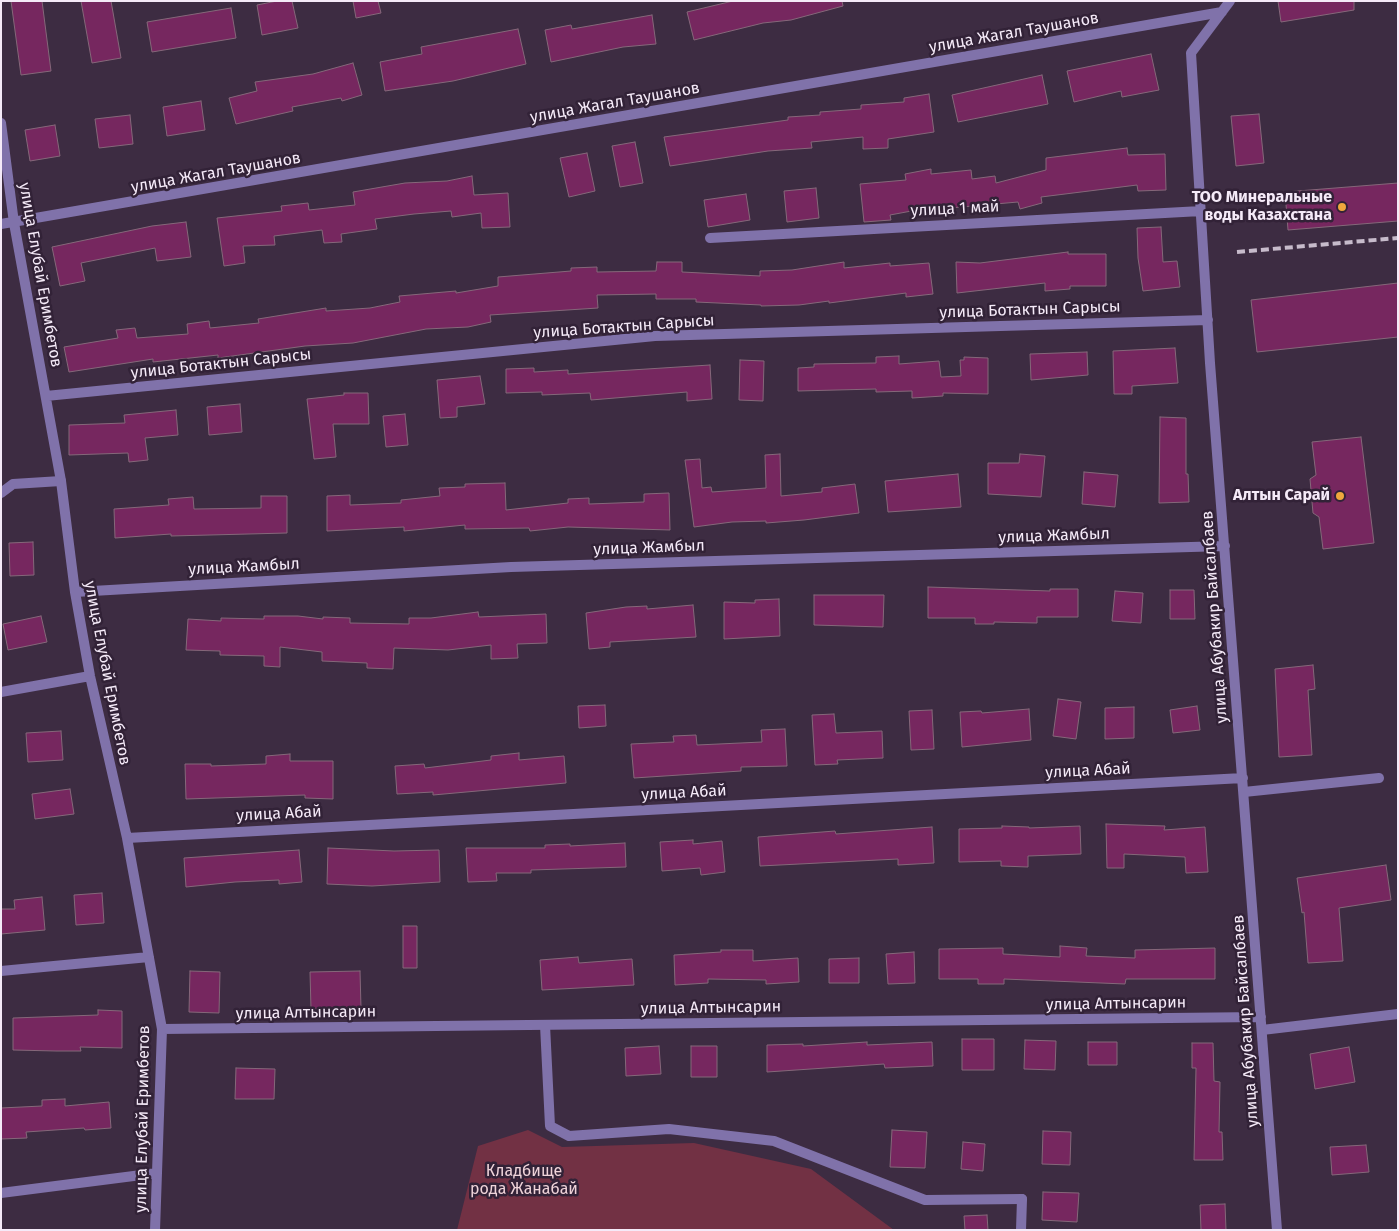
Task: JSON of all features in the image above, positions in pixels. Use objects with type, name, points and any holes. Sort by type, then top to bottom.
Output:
[{"type":"street","name":"улица Абубакир Байсалбаев","points":[[1230,1],[1191,53],[1208,320],[1277,1230]]},
{"type":"street","name":"улица Жагал Таушанов","points":[[1,224],[1222,12]]},
{"type":"street","name":"улица Елубай Еримбетов","points":[[1,123],[14,223],[61,481],[75,592],[90,676],[127,838],[162,1029],[155,1230]]},
{"type":"street","name":"улица 1 май","points":[[710,238],[1201,211]]},
{"type":"street","name":"улица Ботактын Сарысы","points":[[46,396],[656,336],[1208,320]]},
{"type":"street","points":[[1,493],[13,484],[61,481]]},
{"type":"street","name":"улица Жамбыл","points":[[75,592],[511,567],[1225,546]]},
{"type":"street","points":[[1,692],[90,676]]},
{"type":"street","name":"улица Абай","points":[[127,838],[1243,778]]},
{"type":"street","points":[[1244,792],[1380,778]]},
{"type":"street","points":[[1,971],[149,957]]},
{"type":"street","points":[[1262,1030],[1398,1014]]},
{"type":"street","name":"улица Алтынсарин","points":[[162,1029],[1261,1017]]},
{"type":"street","points":[[545,1025],[550,1126],[569,1136],[669,1129],[774,1140],[925,1200],[1022,1199],[1021,1230]]},
{"type":"street","points":[[1,1193],[157,1173]]},
{"type":"green space","name":"Кладбище рода Жанабай","points":[[528,1130],[562,1147],[694,1143],[811,1169],[894,1230],[457,1230],[478,1146]]},
{"type":"building","points":[[11,1],[42,1],[51,71],[21,75]]},
{"type":"building","points":[[81,1],[111,1],[121,58],[92,63]]},
{"type":"building","points":[[277,1],[292,1],[298,28],[262,35],[257,5]]},
{"type":"building","points":[[353,1],[378,1],[381,13],[356,18]]},
{"type":"building","points":[[733,1],[842,1],[843,6],[791,20],[763,23],[694,40],[687,12]]},
{"type":"building","points":[[1278,1],[1354,1],[1354,10],[1281,22]]},
{"type":"building","points":[[231,8],[236,38],[152,52],[147,22]]},
{"type":"building","points":[[652,15],[656,44],[623,47],[551,62],[545,30],[571,25],[572,29]]},
{"type":"building","points":[[518,29],[526,64],[453,81],[385,91],[380,62],[422,54],[421,47]]},
{"type":"building","points":[[1151,54],[1159,90],[1122,97],[1121,91],[1074,102],[1067,71]]},
{"type":"building","points":[[353,63],[362,95],[342,101],[341,98],[292,107],[293,111],[236,124],[229,98],[257,91],[255,82],[313,74]]},
{"type":"building","points":[[1042,75],[1048,104],[958,122],[952,95]]},
{"type":"building","points":[[929,94],[934,132],[888,139],[888,148],[863,149],[863,137],[811,142],[812,148],[768,151],[670,166],[664,137],[788,120],[788,117],[820,115],[820,112],[861,109],[861,105],[904,102],[904,98]]},
{"type":"building","points":[[201,101],[205,130],[167,136],[163,107]]},
{"type":"building","points":[[1259,114],[1264,163],[1236,166],[1231,116]]},
{"type":"building","points":[[130,115],[133,144],[99,148],[95,119]]},
{"type":"building","points":[[55,125],[60,156],[30,161],[25,130]]},
{"type":"building","points":[[635,142],[643,183],[620,187],[612,146]]},
{"type":"building","points":[[1127,148],[1128,155],[1165,154],[1166,190],[1138,191],[1137,185],[1041,197],[1042,203],[1020,209],[1018,202],[950,208],[949,204],[890,215],[891,220],[864,222],[860,184],[906,180],[905,174],[931,169],[931,174],[971,170],[972,179],[995,176],[996,183],[1046,170],[1046,158]]},
{"type":"building","points":[[587,153],[595,191],[569,197],[560,158]]},
{"type":"building","points":[[472,176],[474,195],[508,193],[510,227],[482,228],[481,213],[452,217],[451,211],[375,219],[377,229],[341,234],[342,242],[324,243],[322,230],[274,236],[275,245],[243,246],[245,263],[224,266],[217,218],[282,211],[281,206],[308,203],[309,210],[355,205],[353,192],[405,183],[447,181]]},
{"type":"building","name":"ТОО Минеральные воды Казахстана","points":[[1398,183],[1398,221],[1288,230],[1285,192]]},
{"type":"building","points":[[816,188],[819,218],[787,222],[784,191]]},
{"type":"building","points":[[746,194],[750,220],[708,227],[704,200]]},
{"type":"building","points":[[186,222],[191,257],[157,261],[155,248],[81,263],[85,281],[60,286],[52,247],[152,226]]},
{"type":"building","points":[[1161,227],[1163,262],[1177,261],[1180,287],[1143,291],[1138,258],[1137,228]]},
{"type":"building","points":[[1068,252],[1068,254],[1106,254],[1106,286],[1070,286],[1070,289],[1045,291],[1045,283],[957,293],[956,262],[980,263]]},
{"type":"building","points":[[657,262],[682,262],[682,272],[760,276],[760,271],[792,270],[844,262],[844,268],[890,263],[890,266],[929,263],[933,294],[906,297],[906,293],[829,303],[829,301],[799,305],[761,306],[696,302],[696,299],[656,299],[656,294],[597,295],[598,308],[490,315],[491,322],[468,327],[426,329],[353,343],[305,346],[218,358],[218,355],[153,362],[153,359],[69,372],[64,347],[118,338],[116,330],[135,328],[137,338],[188,334],[187,324],[209,321],[210,328],[259,323],[258,319],[326,308],[326,311],[370,308],[400,302],[399,296],[456,291],[456,293],[498,286],[498,277],[571,271],[571,268],[597,267],[597,272],[656,271]]},
{"type":"building","points":[[1398,283],[1398,337],[1257,352],[1251,300]]},
{"type":"building","points":[[1175,348],[1178,383],[1132,386],[1132,394],[1114,394],[1113,351]]},
{"type":"building","points":[[1087,352],[1088,375],[1031,380],[1030,354]]},
{"type":"building","points":[[899,356],[899,364],[939,361],[941,377],[961,376],[960,360],[964,360],[964,357],[988,358],[988,394],[943,393],[943,396],[912,398],[912,391],[876,392],[876,389],[798,391],[798,368],[814,367],[814,364],[876,363],[876,357]]},
{"type":"building","points":[[740,360],[764,361],[763,401],[739,400]]},
{"type":"building","points":[[710,365],[712,399],[687,401],[687,392],[591,400],[590,393],[542,395],[542,392],[506,393],[506,369],[534,368],[534,372],[568,370],[568,374]]},
{"type":"building","points":[[480,376],[485,404],[457,407],[457,417],[440,418],[437,380]]},
{"type":"building","points":[[344,393],[368,393],[369,424],[333,424],[336,457],[314,459],[307,399],[344,395]]},
{"type":"building","points":[[240,404],[242,432],[209,435],[207,407]]},
{"type":"building","points":[[176,410],[178,435],[145,438],[148,460],[129,462],[128,453],[69,455],[69,425],[125,423],[124,415]]},
{"type":"building","points":[[405,414],[408,445],[386,447],[383,416]]},
{"type":"building","points":[[1160,417],[1186,418],[1186,474],[1188,474],[1189,502],[1159,503]]},
{"type":"building","name":"Алтын Сарай","points":[[1361,437],[1374,543],[1323,549],[1319,517],[1313,513],[1310,479],[1316,475],[1312,442]]},
{"type":"building","points":[[780,454],[781,496],[822,492],[822,488],[855,484],[859,513],[804,520],[766,523],[766,521],[732,522],[694,527],[685,460],[700,459],[702,488],[711,487],[712,492],[766,488],[765,455]]},
{"type":"building","points":[[1020,454],[1045,456],[1041,497],[988,494],[988,463],[1019,463]]},
{"type":"building","points":[[1084,472],[1118,475],[1115,507],[1082,504]]},
{"type":"building","points":[[958,474],[961,507],[888,512],[885,481]]},
{"type":"building","points":[[505,483],[506,510],[568,503],[568,499],[589,498],[589,504],[644,502],[644,494],[669,493],[670,530],[568,527],[530,531],[529,528],[465,529],[465,525],[404,531],[404,527],[327,531],[327,496],[350,495],[350,505],[401,503],[401,500],[440,496],[439,488],[465,487],[465,484]]},
{"type":"building","points":[[261,496],[287,496],[287,533],[171,536],[171,534],[115,538],[114,509],[169,505],[168,499],[193,497],[194,509],[261,508]]},
{"type":"building","points":[[33,542],[34,575],[10,576],[9,543]]},
{"type":"building","points":[[928,587],[1050,591],[1050,589],[1078,589],[1078,617],[1037,617],[1037,623],[994,622],[994,624],[975,624],[975,618],[928,618]]},
{"type":"building","points":[[1170,590],[1194,590],[1195,619],[1170,619]]},
{"type":"building","points":[[1115,591],[1143,593],[1141,623],[1112,621]]},
{"type":"building","points":[[814,595],[884,595],[883,627],[814,625]]},
{"type":"building","points":[[779,599],[780,636],[724,639],[724,602],[755,603],[755,600]]},
{"type":"building","points":[[693,605],[696,637],[610,642],[610,647],[589,649],[586,613],[626,607],[647,606],[647,609]]},
{"type":"building","points":[[478,612],[479,617],[546,614],[547,643],[517,644],[518,658],[491,659],[491,645],[448,650],[394,648],[393,669],[367,668],[367,663],[322,661],[322,652],[280,647],[280,667],[264,666],[264,656],[220,655],[220,651],[186,650],[188,619],[221,621],[221,618],[264,619],[264,616],[298,616],[323,619],[323,617],[350,618],[350,623],[409,624],[409,618],[431,618]]},
{"type":"building","points":[[41,616],[47,642],[8,650],[3,624]]},
{"type":"building","points":[[1313,665],[1315,689],[1308,690],[1312,755],[1279,757],[1275,669]]},
{"type":"building","points":[[1058,699],[1081,702],[1076,739],[1053,736]]},
{"type":"building","points":[[605,705],[606,726],[579,728],[578,706]]},
{"type":"building","points":[[1197,706],[1200,730],[1173,733],[1170,710]]},
{"type":"building","points":[[1134,707],[1134,738],[1105,739],[1105,708]]},
{"type":"building","points":[[1029,709],[1031,740],[962,747],[960,712],[981,711],[982,713]]},
{"type":"building","points":[[932,710],[934,749],[911,750],[909,711]]},
{"type":"building","points":[[834,714],[836,733],[882,731],[883,758],[837,760],[838,764],[815,765],[812,715]]},
{"type":"building","points":[[785,729],[787,766],[741,767],[741,771],[634,778],[631,744],[674,742],[673,736],[696,735],[697,745],[762,742],[761,730]]},
{"type":"building","points":[[61,731],[63,760],[28,762],[26,733]]},
{"type":"building","points":[[519,753],[519,760],[564,756],[566,783],[433,795],[433,792],[397,794],[395,766],[424,764],[425,768],[491,760],[491,756]]},
{"type":"building","points":[[290,754],[290,761],[333,761],[333,799],[305,798],[305,795],[186,799],[185,764],[211,764],[211,766],[266,764],[266,756]]},
{"type":"building","points":[[70,789],[74,814],[35,819],[32,794]]},
{"type":"building","points":[[1106,824],[1165,826],[1164,830],[1205,827],[1208,872],[1186,873],[1185,857],[1124,854],[1124,868],[1107,868]]},
{"type":"building","points":[[1002,826],[1029,828],[1080,826],[1081,854],[1028,856],[1028,867],[1001,866],[1001,861],[959,862],[959,829],[1002,828]]},
{"type":"building","points":[[932,827],[934,863],[898,865],[898,859],[760,866],[758,837],[835,831],[836,834]]},
{"type":"building","points":[[693,840],[693,844],[722,841],[725,872],[701,875],[700,868],[662,871],[660,842]]},
{"type":"building","points":[[625,843],[626,867],[531,870],[531,873],[496,873],[497,881],[468,882],[466,848],[545,848],[545,845],[570,844],[570,846]]},
{"type":"building","points":[[328,848],[394,851],[439,850],[440,882],[372,886],[327,884]]},
{"type":"building","points":[[299,850],[302,882],[279,884],[279,880],[186,887],[184,858]]},
{"type":"building","points":[[1386,865],[1391,900],[1339,908],[1343,961],[1308,963],[1304,912],[1302,913],[1297,878]]},
{"type":"building","points":[[102,893],[104,923],[76,925],[74,895]]},
{"type":"building","points":[[42,897],[45,930],[1,934],[1,909],[15,909],[14,900]]},
{"type":"building","points":[[403,926],[417,926],[417,968],[403,968]]},
{"type":"building","points":[[1060,946],[1087,948],[1086,956],[1135,958],[1135,950],[1215,948],[1215,979],[1126,979],[1125,984],[1004,979],[1004,984],[978,984],[978,979],[939,979],[939,949],[1003,948],[1003,954],[1060,957]]},
{"type":"building","points":[[721,950],[753,950],[753,961],[798,958],[799,982],[766,984],[766,980],[708,979],[708,983],[675,985],[674,955],[721,952]]},
{"type":"building","points":[[914,952],[915,983],[888,984],[886,954]]},
{"type":"building","points":[[578,957],[579,963],[632,959],[634,985],[542,990],[540,960]]},
{"type":"building","points":[[859,958],[859,983],[829,983],[829,959]]},
{"type":"building","points":[[190,971],[220,972],[219,1013],[189,1012]]},
{"type":"building","points":[[360,971],[361,1008],[311,1009],[310,972]]},
{"type":"building","points":[[98,1010],[122,1011],[122,1048],[80,1047],[81,1051],[13,1050],[13,1018],[98,1015]]},
{"type":"building","points":[[962,1039],[994,1039],[994,1070],[962,1070]]},
{"type":"building","points":[[1025,1040],[1056,1041],[1055,1070],[1024,1069]]},
{"type":"building","points":[[867,1042],[867,1045],[932,1042],[933,1066],[885,1068],[884,1064],[767,1072],[767,1045],[803,1044],[803,1046]]},
{"type":"building","points":[[1088,1042],[1117,1042],[1117,1065],[1088,1065]]},
{"type":"building","points":[[1192,1043],[1213,1043],[1214,1081],[1220,1082],[1219,1132],[1222,1132],[1223,1160],[1194,1160],[1196,1068],[1192,1068]]},
{"type":"building","points":[[659,1046],[661,1074],[626,1076],[625,1048]]},
{"type":"building","points":[[691,1046],[717,1046],[717,1077],[691,1077]]},
{"type":"building","points":[[1349,1047],[1355,1082],[1315,1089],[1310,1054]]},
{"type":"building","points":[[236,1068],[275,1069],[274,1099],[235,1099]]},
{"type":"building","points":[[65,1099],[65,1106],[109,1102],[111,1128],[26,1132],[27,1138],[1,1139],[1,1108],[42,1106],[42,1100]]},
{"type":"building","points":[[892,1130],[927,1132],[925,1168],[890,1167]]},
{"type":"building","points":[[1043,1131],[1071,1132],[1070,1165],[1042,1164]]},
{"type":"building","points":[[963,1142],[985,1144],[983,1171],[961,1169]]},
{"type":"building","points":[[1366,1145],[1369,1172],[1332,1175],[1330,1147]]},
{"type":"building","points":[[1043,1192],[1079,1193],[1077,1222],[1042,1220]]},
{"type":"building","points":[[1225,1204],[1226,1230],[1201,1230],[1200,1205]]},
{"type":"building","points":[[987,1215],[988,1230],[965,1230],[964,1216]]},
{"type":"railway","points":[[1237,252],[1398,238]]},
{"type":"place","name":"ТОО Минеральные воды Казахстана","points":[[1342,207]]},
{"type":"place","name":"Алтын Сарай","points":[[1340,496]]}]
